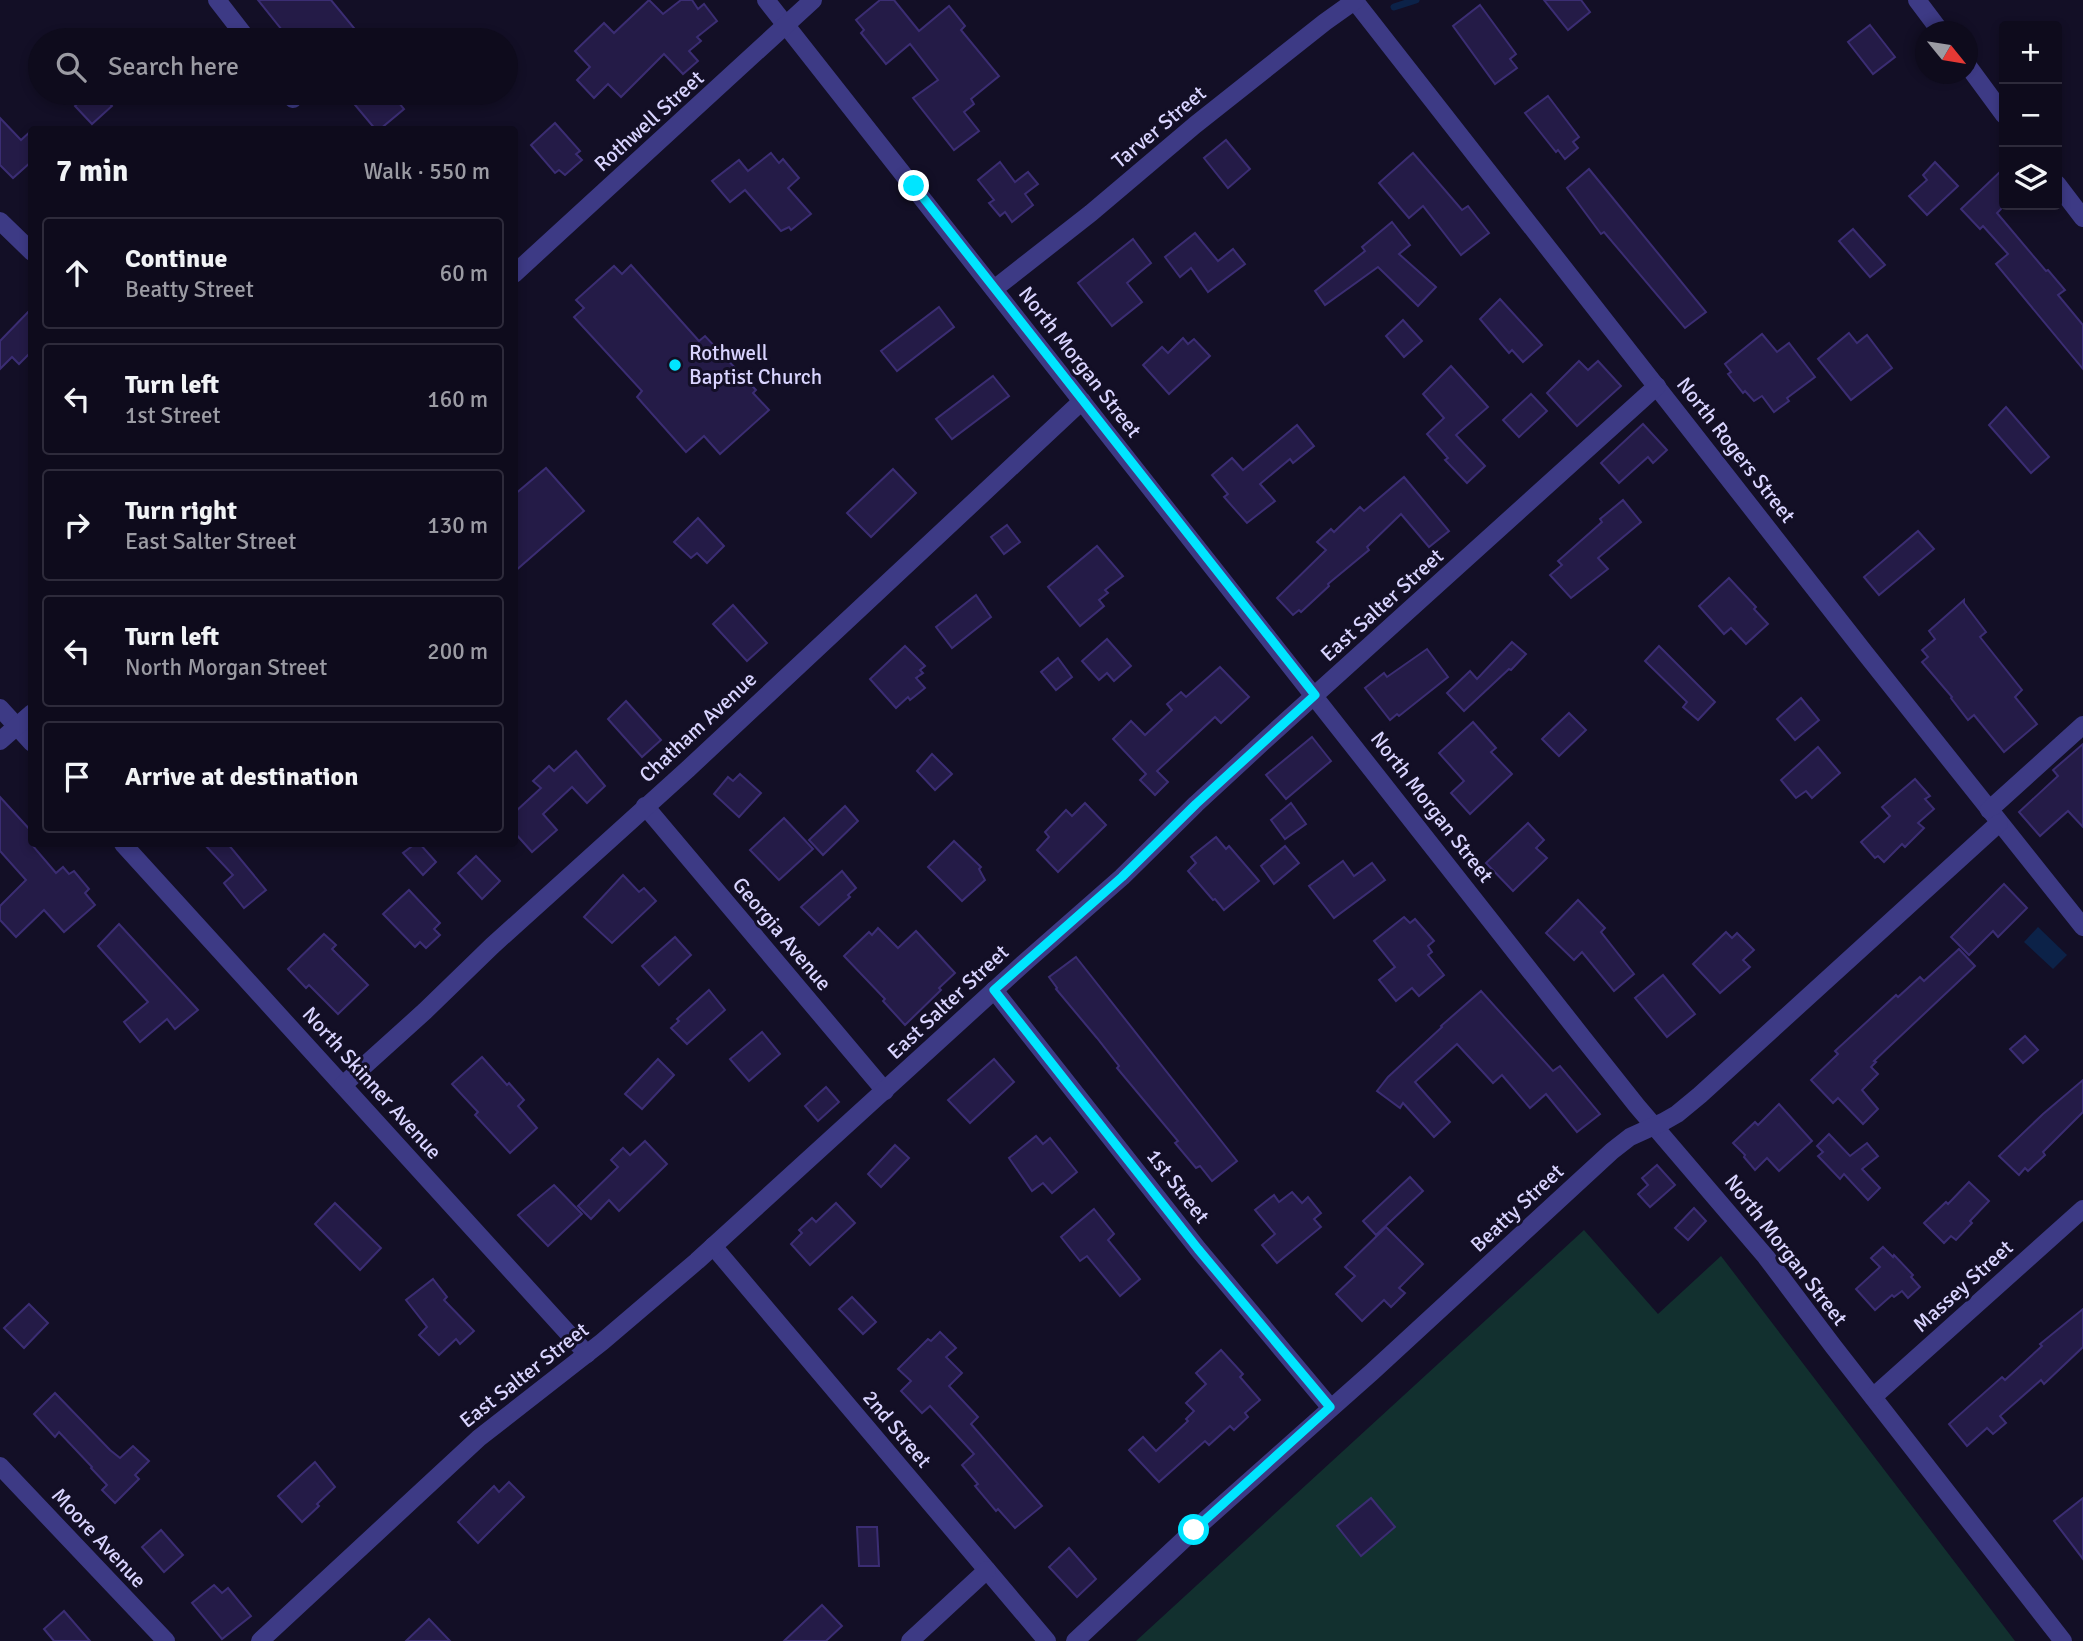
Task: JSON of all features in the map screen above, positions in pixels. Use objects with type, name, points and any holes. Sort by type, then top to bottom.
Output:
[{"type":"street","points":[[217,0],[239,28]]},
{"type":"street","name":"North Morgan Street","points":[[766,0],[1583,1038],[1766,1256],[2063,1641]]},
{"type":"street","name":"Rothwell Street","points":[[518,270],[813,0]]},
{"type":"street","name":"Tarver Street","points":[[994,289],[1091,213],[1195,125],[1355,0]]},
{"type":"street","name":"North Rogers Street","points":[[1355,0],[2083,927]]},
{"type":"street","points":[[1917,0],[1933,21]]},
{"type":"street","points":[[1978,80],[1999,108]]},
{"type":"street","points":[[2062,191],[2083,218]]},
{"type":"street","points":[[0,220],[28,248]]},
{"type":"street","name":"East Salter Street","points":[[260,1641],[479,1438],[636,1315],[713,1246],[1122,877],[1196,804],[1657,386]]},
{"type":"street","name":"Chatham Avenue","points":[[343,1085],[1082,401]]},
{"type":"street","points":[[0,708],[28,739]]},
{"type":"street","points":[[0,741],[28,717]]},
{"type":"street","name":"Beatty Street","points":[[1075,1641],[1612,1151],[1630,1137],[1677,1114],[1700,1095],[1994,816],[2083,725]]},
{"type":"street","name":"Georgia Avenue","points":[[645,806],[885,1091]]},
{"type":"street","name":"North Skinner Avenue","points":[[126,847],[587,1354]]},
{"type":"street","name":"1st Street","points":[[994,990],[1198,1249],[1330,1407]]},
{"type":"street","name":"Massey Street","points":[[1873,1397],[2083,1209]]},
{"type":"street","name":"2nd Street","points":[[713,1246],[1047,1641]]},
{"type":"street","name":"Moore Avenue","points":[[0,1466],[166,1641]]},
{"type":"street","points":[[910,1641],[987,1570]]},
{"type":"green space","points":[[1584,1230],[1658,1314],[1721,1256],[2015,1641],[1136,1641]]},
{"type":"water","points":[[2038,927],[2067,955],[2053,969],[2024,942]]},
{"type":"building","points":[[258,0],[331,0],[354,28],[280,28]]},
{"type":"building","points":[[649,0],[663,14],[681,0],[692,0],[698,9],[704,4],[717,21],[697,37],[701,41],[689,51],[698,61],[683,74],[664,54],[621,97],[608,84],[594,98],[577,80],[590,67],[575,51],[604,23],[614,33]]},
{"type":"building","points":[[880,0],[894,0],[919,31],[949,6],[965,26],[961,30],[999,76],[971,99],[974,104],[964,112],[979,131],[954,150],[913,98],[938,80],[910,44],[886,64],[861,33],[864,30],[856,20]]},
{"type":"building","points":[[1544,0],[1581,0],[1590,12],[1568,30]]},
{"type":"building","points":[[1480,5],[1516,54],[1510,59],[1517,68],[1495,84],[1453,26]]},
{"type":"building","points":[[1870,25],[1895,57],[1873,74],[1848,42]]},
{"type":"building","points":[[1548,96],[1579,137],[1573,142],[1578,148],[1565,159],[1558,150],[1556,152],[1525,113]]},
{"type":"building","points":[[111,105],[112,106],[92,124],[75,106]]},
{"type":"building","points":[[355,105],[401,105],[404,109],[384,126],[373,126]]},
{"type":"building","points":[[0,118],[21,140],[28,134],[28,165],[13,178],[0,165]]},
{"type":"building","points":[[555,123],[580,151],[576,154],[582,160],[565,175],[559,170],[555,173],[531,145]]},
{"type":"building","points":[[1226,140],[1250,169],[1228,188],[1204,158]]},
{"type":"building","points":[[771,153],[779,163],[783,159],[799,178],[788,188],[811,214],[791,230],[789,227],[781,231],[745,190],[730,202],[712,181],[739,160],[748,171]]},
{"type":"building","points":[[1413,153],[1462,210],[1468,206],[1489,233],[1461,255],[1423,206],[1409,218],[1379,183]]},
{"type":"building","points":[[1000,162],[1015,182],[1028,172],[1038,184],[1025,194],[1033,205],[1012,222],[1005,212],[1000,216],[989,203],[994,200],[978,180]]},
{"type":"building","points":[[1935,162],[1958,186],[1927,215],[1909,196],[1927,180],[1923,175]]},
{"type":"building","points":[[1589,169],[1706,312],[1685,328],[1604,232],[1601,234],[1567,188]]},
{"type":"building","points":[[1999,173],[2000,210],[1997,213],[2065,290],[2058,295],[2083,325],[2083,369],[1996,264],[2008,254],[1983,226],[1980,229],[1961,209]]},
{"type":"building","points":[[1392,222],[1410,245],[1399,254],[1436,287],[1418,306],[1378,267],[1325,305],[1315,291],[1365,251],[1362,247]]},
{"type":"building","points":[[1853,229],[1885,265],[1870,277],[1839,241]]},
{"type":"building","points":[[1195,233],[1218,261],[1233,249],[1245,264],[1208,292],[1191,268],[1180,277],[1165,257]]},
{"type":"building","points":[[1133,239],[1151,263],[1127,283],[1142,302],[1112,326],[1078,283]]},
{"type":"building","name":"Rothwell Baptist Church","points":[[631,265],[699,341],[705,336],[756,390],[753,393],[769,410],[720,454],[704,436],[686,452],[637,397],[642,391],[574,317],[584,308],[576,300],[614,266],[622,274]]},
{"type":"building","points":[[1500,299],[1542,345],[1523,362],[1512,350],[1509,353],[1480,319]]},
{"type":"building","points":[[939,307],[954,327],[897,371],[881,351]]},
{"type":"building","points":[[28,312],[28,355],[19,364],[12,357],[0,369],[0,341]]},
{"type":"building","points":[[1403,320],[1422,341],[1404,357],[1386,336]]},
{"type":"building","points":[[1849,333],[1857,343],[1867,335],[1892,368],[1851,400],[1818,359]]},
{"type":"building","points":[[1762,334],[1777,352],[1789,343],[1815,377],[1787,398],[1789,401],[1774,412],[1762,396],[1754,401],[1745,391],[1743,393],[1728,374],[1731,372],[1725,364]]},
{"type":"building","points":[[1183,338],[1188,344],[1194,339],[1210,356],[1169,394],[1143,365],[1162,347],[1168,353]]},
{"type":"building","points":[[1579,361],[1588,370],[1598,361],[1621,386],[1577,426],[1547,393]]},
{"type":"building","points":[[1451,366],[1488,407],[1456,435],[1485,466],[1467,483],[1445,460],[1448,458],[1427,434],[1444,418],[1423,394]]},
{"type":"building","points":[[993,376],[1009,396],[952,439],[936,419]]},
{"type":"building","points":[[1531,394],[1547,411],[1519,437],[1503,420]]},
{"type":"building","points":[[2006,407],[2049,457],[2031,473],[1989,425]]},
{"type":"building","points":[[1643,424],[1667,450],[1653,463],[1648,457],[1619,483],[1601,463]]},
{"type":"building","points":[[1297,425],[1314,446],[1293,463],[1290,459],[1260,484],[1275,501],[1247,523],[1224,497],[1228,494],[1212,475],[1232,458],[1243,470]]},
{"type":"building","points":[[546,468],[584,511],[518,569],[518,492]]},
{"type":"building","points":[[893,469],[916,493],[871,537],[847,513]]},
{"type":"building","points":[[1404,477],[1449,531],[1429,547],[1401,514],[1367,547],[1369,550],[1328,584],[1329,586],[1301,612],[1299,610],[1293,615],[1277,598],[1326,550],[1317,542],[1331,529],[1334,532],[1360,507],[1364,511]]},
{"type":"building","points":[[1623,500],[1641,522],[1598,558],[1608,569],[1571,598],[1550,575],[1562,565],[1558,561]]},
{"type":"building","points":[[698,518],[724,546],[707,563],[697,553],[691,558],[674,542]]},
{"type":"building","points":[[1007,525],[1020,542],[1004,554],[991,537]]},
{"type":"building","points":[[1918,531],[1934,549],[1879,595],[1864,577]]},
{"type":"building","points":[[1097,546],[1123,576],[1105,590],[1108,593],[1099,600],[1104,606],[1080,626],[1048,587]]},
{"type":"building","points":[[1729,578],[1768,624],[1746,644],[1731,628],[1724,634],[1699,606]]},
{"type":"building","points":[[976,595],[991,617],[952,648],[936,627]]},
{"type":"building","points":[[1964,600],[1986,632],[1980,637],[2022,690],[2015,697],[2037,724],[2004,752],[1974,715],[1968,720],[1922,662],[1928,657],[1922,650],[1935,639],[1929,631]]},
{"type":"building","points":[[733,605],[767,643],[747,661],[713,624]]},
{"type":"building","points":[[1107,639],[1131,666],[1114,681],[1107,673],[1099,680],[1082,661]]},
{"type":"building","points":[[1512,642],[1526,654],[1464,711],[1447,693],[1470,671],[1477,679]]},
{"type":"building","points":[[905,646],[925,666],[920,670],[923,673],[916,678],[925,688],[910,700],[908,697],[896,708],[870,679]]},
{"type":"building","points":[[1659,646],[1715,702],[1698,720],[1683,707],[1687,702],[1645,661]]},
{"type":"building","points":[[1427,649],[1448,677],[1399,716],[1397,714],[1390,720],[1365,688],[1384,673],[1387,677]]},
{"type":"building","points":[[1058,658],[1072,677],[1056,690],[1041,672]]},
{"type":"building","points":[[1220,667],[1249,697],[1221,723],[1215,717],[1157,771],[1168,782],[1155,795],[1140,780],[1146,774],[1113,739],[1131,721],[1145,735],[1172,710],[1167,704],[1181,692],[1186,697]]},
{"type":"building","points":[[1801,698],[1819,720],[1795,740],[1777,719]]},
{"type":"building","points":[[626,701],[661,740],[642,757],[608,719]]},
{"type":"building","points":[[1569,713],[1586,730],[1559,756],[1542,739]]},
{"type":"building","points":[[1473,722],[1496,748],[1491,752],[1512,774],[1470,814],[1451,793],[1464,781],[1439,753]]},
{"type":"building","points":[[1312,737],[1331,761],[1286,799],[1266,775]]},
{"type":"building","points":[[2083,744],[2083,827],[2068,811],[2040,836],[2019,812],[2058,776],[2053,770]]},
{"type":"building","points":[[1818,747],[1840,773],[1812,798],[1806,791],[1796,798],[1781,780]]},
{"type":"building","points":[[576,751],[605,786],[587,803],[572,787],[543,814],[557,830],[532,852],[518,836],[518,809],[541,788],[533,781],[549,766],[554,771]]},
{"type":"building","points":[[932,754],[952,774],[935,790],[917,771]]},
{"type":"building","points":[[740,774],[761,793],[739,817],[714,794],[728,777],[733,781]]},
{"type":"building","points":[[1915,779],[1930,796],[1925,799],[1934,809],[1918,823],[1924,828],[1905,847],[1902,844],[1884,862],[1878,856],[1875,858],[1861,842],[1890,816],[1882,807]]},
{"type":"building","points":[[0,797],[28,828],[28,847],[34,847],[56,873],[63,867],[69,874],[74,871],[89,889],[85,893],[95,905],[64,932],[44,910],[16,937],[0,920],[0,906],[26,880],[0,851]]},
{"type":"building","points":[[1085,803],[1106,825],[1058,872],[1037,850],[1049,837],[1045,832],[1066,810],[1072,816]]},
{"type":"building","points":[[1291,803],[1306,824],[1285,839],[1271,820]]},
{"type":"building","points":[[845,806],[858,821],[823,855],[809,840]]},
{"type":"building","points":[[784,818],[813,849],[779,880],[750,850]]},
{"type":"building","points":[[1528,823],[1544,840],[1536,848],[1547,858],[1513,891],[1486,863]]},
{"type":"building","points":[[1216,837],[1226,849],[1229,846],[1259,881],[1224,910],[1188,871],[1196,863],[1191,857]]},
{"type":"building","points":[[954,841],[981,867],[979,869],[985,880],[962,901],[928,867]]},
{"type":"building","points":[[1285,846],[1299,863],[1274,884],[1261,866]]},
{"type":"building","points":[[207,847],[230,847],[266,890],[244,908],[224,883],[233,875]]},
{"type":"building","points":[[411,847],[423,847],[436,862],[423,875],[403,853]]},
{"type":"building","points":[[476,856],[500,881],[482,899],[458,873]]},
{"type":"building","points":[[1343,861],[1354,876],[1372,863],[1385,880],[1334,918],[1309,886]]},
{"type":"building","points":[[842,871],[856,888],[848,895],[850,897],[819,925],[801,907]]},
{"type":"building","points":[[623,875],[639,892],[644,888],[656,901],[612,943],[584,917]]},
{"type":"building","points":[[2004,884],[2027,908],[1998,937],[1993,931],[1969,955],[1951,937]]},
{"type":"building","points":[[409,890],[440,923],[434,929],[440,935],[426,948],[420,942],[415,947],[383,914]]},
{"type":"building","points":[[1578,900],[1605,928],[1601,932],[1634,974],[1614,991],[1582,952],[1574,960],[1546,933]]},
{"type":"building","points":[[1404,917],[1410,923],[1415,919],[1434,941],[1428,946],[1432,952],[1428,955],[1444,975],[1419,996],[1412,988],[1396,1001],[1379,980],[1395,967],[1374,941]]},
{"type":"building","points":[[119,924],[198,1010],[175,1029],[167,1019],[140,1042],[124,1022],[148,1002],[98,946]]},
{"type":"building","points":[[878,928],[898,948],[916,931],[955,973],[905,1025],[883,1001],[885,999],[844,956],[869,932],[872,935]]},
{"type":"building","points":[[1726,932],[1732,938],[1737,933],[1754,950],[1743,960],[1750,967],[1720,993],[1693,964]]},
{"type":"building","points":[[324,934],[336,945],[332,949],[368,985],[338,1014],[309,985],[306,988],[288,969]]},
{"type":"building","points":[[675,937],[691,955],[659,985],[642,966]]},
{"type":"building","points":[[1959,949],[1975,966],[1874,1061],[1876,1062],[1871,1067],[1878,1074],[1862,1090],[1878,1109],[1863,1124],[1838,1098],[1833,1103],[1811,1080],[1838,1054],[1835,1051],[1896,995],[1898,997],[1920,977],[1924,981]]},
{"type":"building","points":[[1076,957],[1237,1161],[1212,1181],[1200,1166],[1196,1168],[1175,1143],[1178,1141],[1056,989],[1049,977]]},
{"type":"building","points":[[1663,975],[1695,1014],[1667,1037],[1635,998]]},
{"type":"building","points":[[709,990],[725,1010],[687,1044],[671,1028],[679,1021],[677,1019]]},
{"type":"building","points":[[1481,991],[1553,1071],[1560,1066],[1600,1114],[1577,1132],[1546,1094],[1530,1108],[1502,1075],[1493,1083],[1457,1044],[1415,1082],[1450,1122],[1434,1137],[1403,1103],[1400,1108],[1377,1091],[1441,1026]]},
{"type":"building","points":[[762,1032],[780,1054],[749,1081],[730,1059]]},
{"type":"building","points":[[2025,1036],[2038,1050],[2023,1063],[2010,1049]]},
{"type":"building","points":[[482,1057],[524,1100],[518,1106],[537,1128],[510,1153],[475,1115],[478,1112],[452,1084]]},
{"type":"building","points":[[658,1059],[674,1075],[642,1109],[625,1094]]},
{"type":"building","points":[[994,1059],[1014,1082],[970,1123],[948,1100]]},
{"type":"building","points":[[2083,1080],[2083,1112],[2043,1152],[2045,1155],[2028,1171],[2025,1168],[2019,1175],[1999,1156]]},
{"type":"building","points":[[826,1087],[839,1102],[818,1121],[805,1106]]},
{"type":"building","points":[[1779,1104],[1812,1141],[1779,1171],[1767,1158],[1755,1170],[1733,1143],[1755,1122],[1758,1125]]},
{"type":"building","points":[[1829,1134],[1850,1156],[1867,1143],[1878,1156],[1862,1169],[1880,1188],[1868,1200],[1844,1174],[1840,1179],[1818,1156],[1823,1152],[1817,1146]]},
{"type":"building","points":[[1036,1136],[1043,1144],[1050,1138],[1077,1172],[1052,1193],[1043,1183],[1032,1191],[1009,1158]]},
{"type":"building","points":[[645,1141],[667,1164],[619,1211],[609,1200],[591,1219],[578,1206],[618,1167],[611,1160],[623,1148],[630,1155]]},
{"type":"building","points":[[895,1145],[909,1158],[881,1187],[868,1174]]},
{"type":"building","points":[[1657,1165],[1675,1185],[1650,1207],[1638,1194],[1648,1185],[1642,1178]]},
{"type":"building","points":[[1410,1177],[1423,1191],[1376,1235],[1363,1221]]},
{"type":"building","points":[[1969,1182],[1989,1201],[1956,1240],[1951,1236],[1944,1243],[1924,1223],[1946,1202],[1948,1204]]},
{"type":"building","points":[[554,1185],[582,1214],[548,1246],[518,1215]]},
{"type":"building","points":[[1292,1192],[1302,1203],[1308,1197],[1321,1213],[1314,1219],[1321,1227],[1277,1263],[1262,1245],[1275,1234],[1255,1210],[1274,1195],[1279,1202]]},
{"type":"building","points":[[335,1203],[381,1248],[360,1270],[315,1224]]},
{"type":"building","points":[[836,1203],[855,1223],[810,1265],[791,1244],[802,1233],[799,1230],[812,1218],[816,1222]]},
{"type":"building","points":[[1694,1208],[1706,1221],[1688,1240],[1675,1228]]},
{"type":"building","points":[[1094,1209],[1114,1234],[1108,1240],[1140,1279],[1120,1296],[1087,1256],[1080,1261],[1061,1237]]},
{"type":"building","points":[[1386,1227],[1423,1264],[1399,1288],[1405,1293],[1391,1307],[1384,1300],[1362,1321],[1336,1294],[1355,1276],[1345,1267]]},
{"type":"building","points":[[1883,1247],[1913,1275],[1911,1277],[1920,1287],[1908,1298],[1902,1291],[1894,1297],[1892,1295],[1875,1310],[1856,1289],[1880,1267],[1871,1258]]},
{"type":"building","points":[[433,1279],[447,1297],[444,1300],[474,1331],[460,1344],[456,1339],[439,1355],[419,1335],[427,1327],[406,1300]]},
{"type":"building","points":[[852,1297],[876,1322],[863,1334],[839,1309]]},
{"type":"building","points":[[29,1304],[48,1323],[24,1348],[4,1328]]},
{"type":"building","points":[[2083,1309],[2083,1347],[2044,1384],[2041,1380],[2000,1416],[2006,1423],[1993,1434],[1987,1428],[1967,1446],[1949,1424],[2002,1377],[2005,1380],[2042,1346],[2040,1344]]},
{"type":"building","points":[[940,1332],[956,1348],[946,1357],[962,1373],[949,1386],[978,1417],[971,1424],[1042,1506],[1015,1528],[998,1509],[996,1511],[962,1465],[974,1454],[930,1406],[922,1413],[901,1391],[911,1381],[898,1369],[928,1339],[931,1341]]},
{"type":"building","points":[[1221,1350],[1243,1374],[1240,1377],[1260,1400],[1245,1413],[1248,1417],[1234,1430],[1230,1426],[1209,1445],[1205,1441],[1159,1482],[1129,1450],[1143,1437],[1156,1451],[1188,1421],[1186,1419],[1194,1411],[1186,1403],[1206,1384],[1196,1373]]},
{"type":"building","points":[[55,1393],[120,1458],[133,1446],[149,1461],[135,1475],[139,1479],[115,1503],[102,1490],[107,1485],[92,1467],[59,1432],[55,1437],[34,1414]]},
{"type":"building","points":[[315,1462],[335,1487],[302,1522],[278,1496]]},
{"type":"building","points":[[509,1482],[524,1497],[478,1543],[458,1522],[494,1486],[499,1492]]},
{"type":"building","points":[[1371,1498],[1395,1527],[1361,1556],[1337,1526]]},
{"type":"building","points":[[2083,1498],[2083,1559],[2054,1521]]},
{"type":"building","points":[[857,1527],[877,1527],[879,1566],[859,1566]]},
{"type":"building","points":[[161,1530],[183,1555],[164,1572],[142,1547]]},
{"type":"building","points":[[1069,1548],[1096,1579],[1077,1597],[1049,1567]]},
{"type":"building","points":[[214,1585],[222,1593],[228,1588],[251,1616],[222,1639],[192,1603]]},
{"type":"building","points":[[822,1605],[842,1626],[826,1641],[784,1641]]},
{"type":"building","points":[[64,1611],[90,1641],[54,1641],[44,1629]]},
{"type":"building","points":[[429,1619],[450,1641],[406,1641]]},
{"type":"waterway","points":[[1394,7],[1416,0]]},
{"type":"place","name":"Rothwell Baptist Church","points":[[675,365]]},
{"type":"route","points":[[914,186],[1315,695],[1196,804],[1122,877],[994,990],[1198,1249],[1330,1407],[1194,1530]]}]
